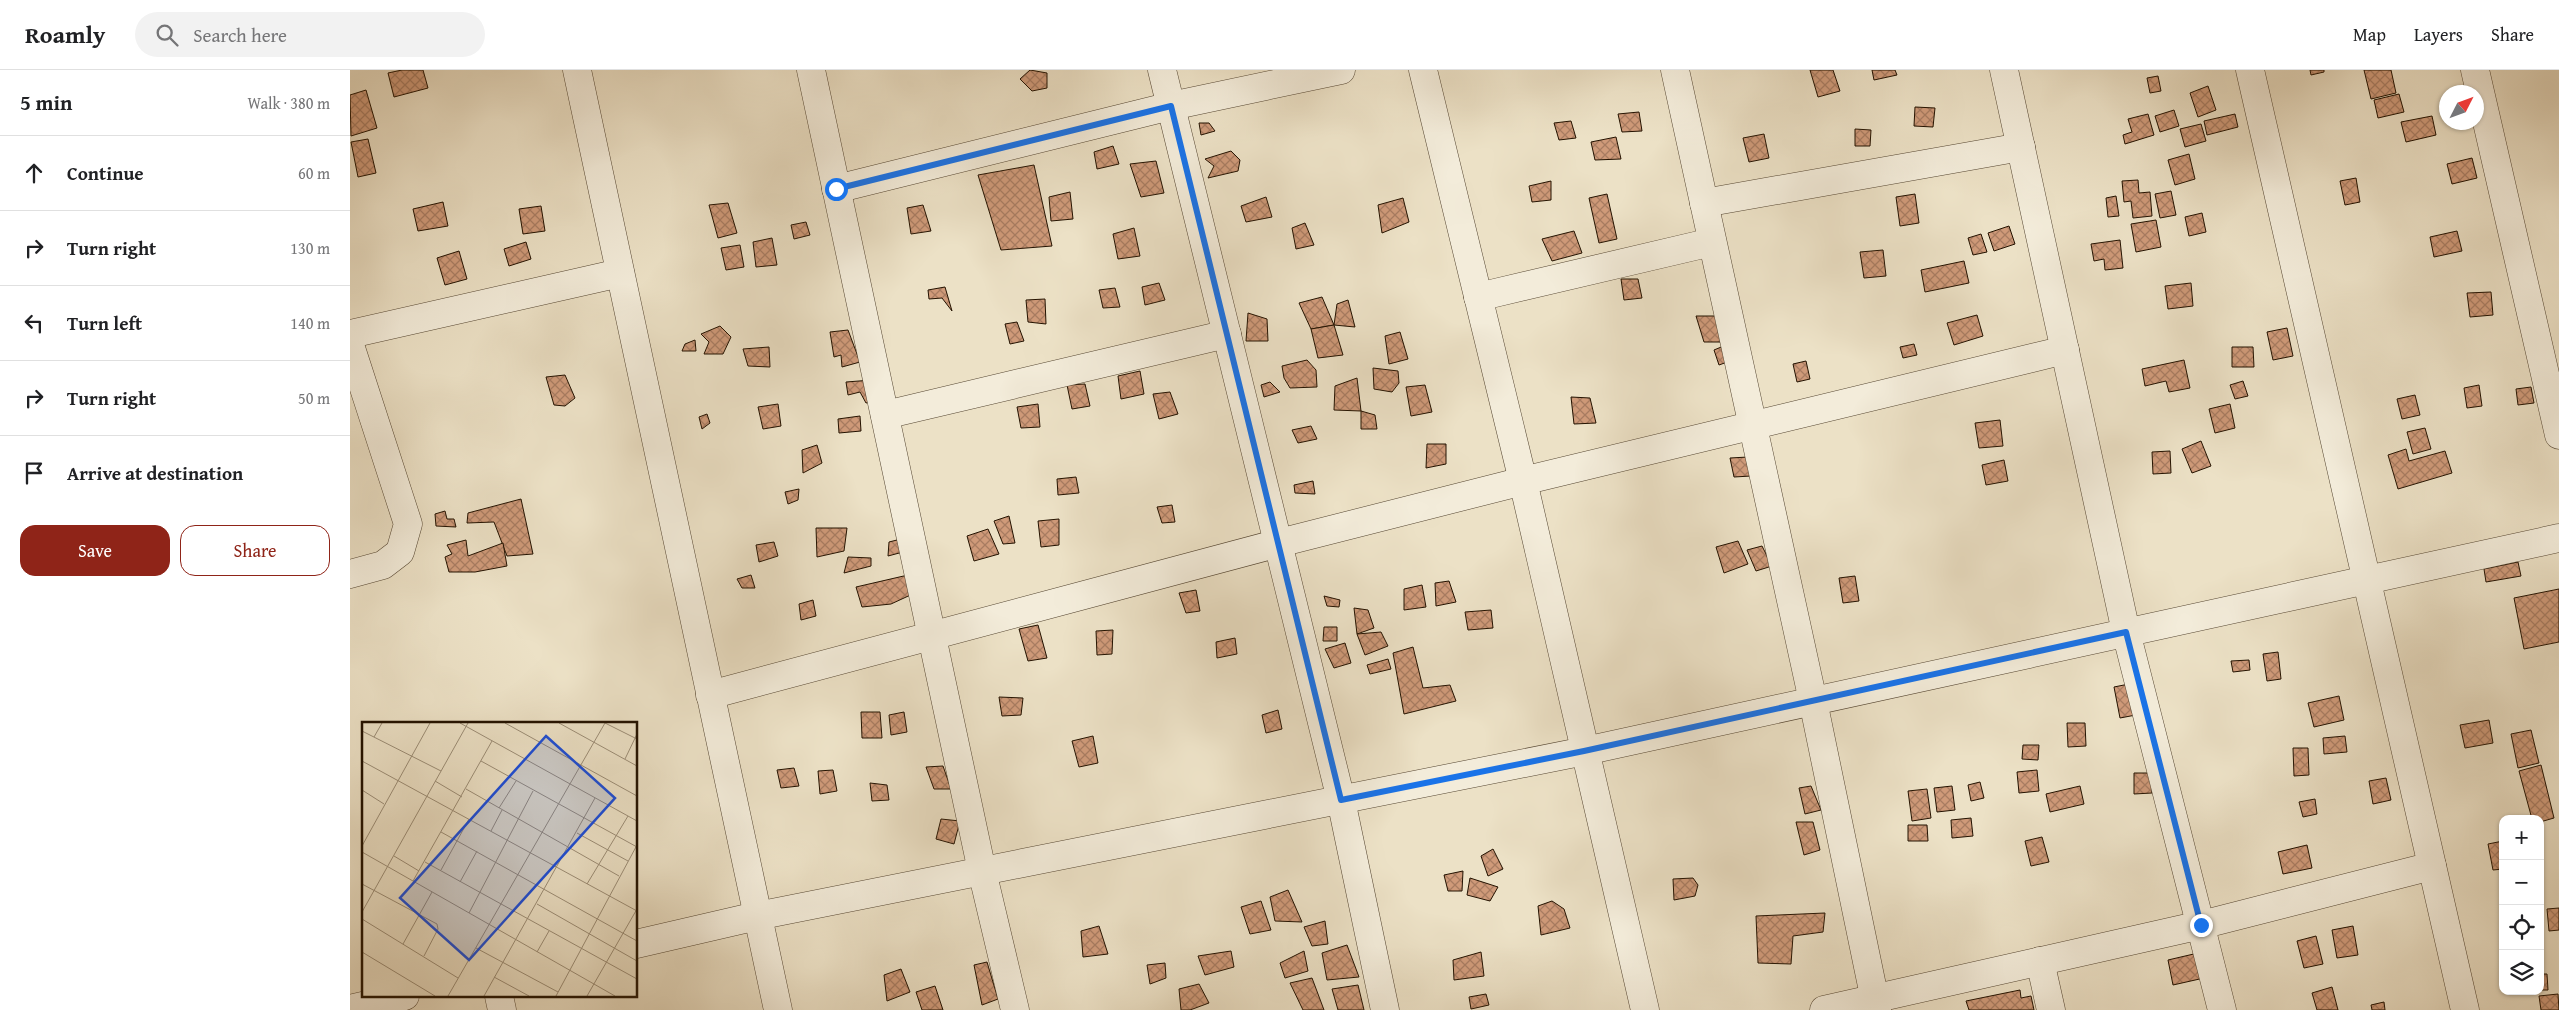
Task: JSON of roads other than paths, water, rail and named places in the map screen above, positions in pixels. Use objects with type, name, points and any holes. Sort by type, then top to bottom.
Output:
[{"type":"street","points":[[577,70],[778,1010]]},
{"type":"street","points":[[810,70],[982,871],[1015,1010]]},
{"type":"street","points":[[1162,70],[1341,800],[1385,1010]]},
{"type":"street","points":[[836,189],[1171,106],[1341,70]]},
{"type":"street","points":[[1423,70],[1523,481],[1645,1010]]},
{"type":"street","points":[[1675,70],[1813,701],[1875,1004]]},
{"type":"street","points":[[2004,70],[2126,632],[2222,1010]]},
{"type":"street","points":[[2250,70],[2465,1010]]},
{"type":"street","points":[[2475,70],[2559,435]]},
{"type":"street","points":[[1704,203],[2021,147]]},
{"type":"street","points":[[1478,297],[1712,242]]},
{"type":"street","points":[[350,334],[620,273]]},
{"type":"street","points":[[885,415],[1227,334]]},
{"type":"street","points":[[350,344],[408,524],[400,552],[383,565],[350,574]]},
{"type":"street","points":[[710,696],[1279,543],[1523,481],[2065,350]]},
{"type":"street","points":[[638,944],[757,916],[1584,751],[2559,538]]},
{"type":"street","points":[[1824,1010],[1875,1004],[2040,961],[2201,925],[2432,866]]},
{"type":"street","points":[[2040,961],[2051,1010]]},
{"type":"street","points":[[350,1009],[397,998]]}]
